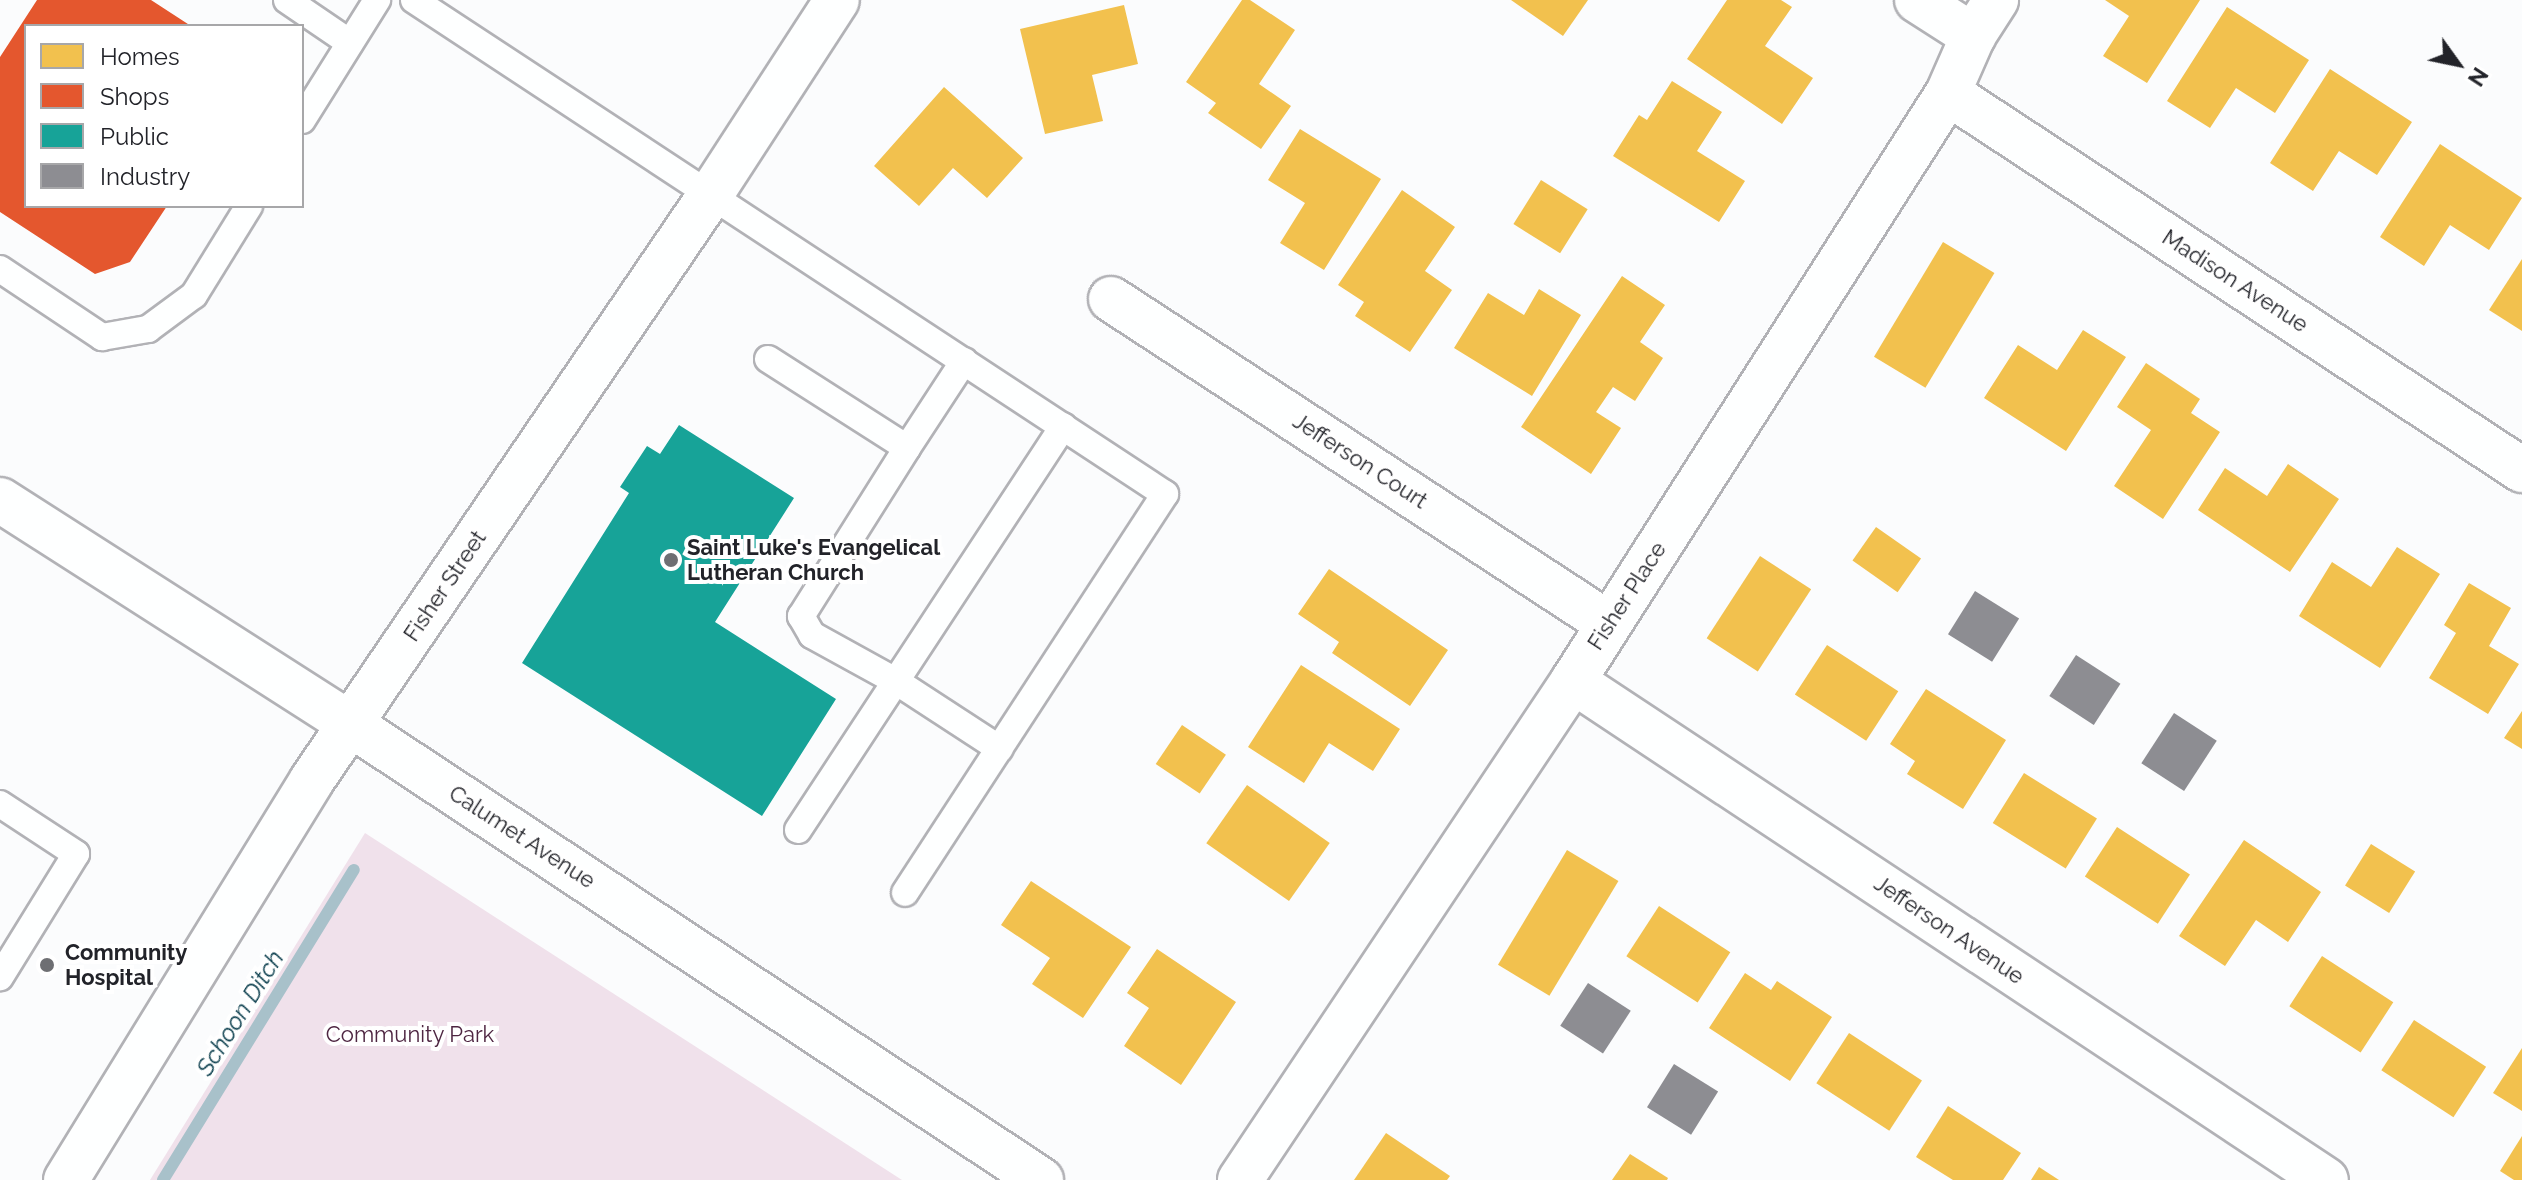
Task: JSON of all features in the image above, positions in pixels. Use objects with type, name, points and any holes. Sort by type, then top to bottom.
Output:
[{"type":"street","name":"Fisher Street","points":[[66,1180],[350,724],[711,194],[837,0]]},
{"type":"street","points":[[1917,0],[1973,36]]},
{"type":"street","name":"Fisher Place","points":[[1240,1180],[1573,681],[1948,93],[1973,36],[1996,0]]},
{"type":"street","name":"Madison Avenue","points":[[1948,93],[2522,470]]},
{"type":"street","name":"Jefferson Court","points":[[1111,299],[1609,624]]},
{"type":"street","name":"Calumet Avenue","points":[[0,500],[350,724],[1041,1180]]},
{"type":"street","name":"Jefferson Avenue","points":[[1573,681],[2326,1180]]},
{"type":"lane","points":[[287,0],[350,43]]},
{"type":"lane","points":[[304,117],[377,0]]},
{"type":"lane","points":[[414,0],[1165,494],[905,893]]},
{"type":"lane","points":[[0,269],[102,337],[148,329],[194,295],[248,208]]},
{"type":"lane","points":[[768,359],[907,448]]},
{"type":"lane","points":[[964,361],[801,616],[812,635],[894,680],[1000,749]]},
{"type":"lane","points":[[798,830],[1063,426]]},
{"type":"lane","points":[[0,804],[76,854],[0,977]]},
{"type":"green space","name":"Community Park","points":[[365,833],[902,1180],[150,1180]]},
{"type":"building: Homes","points":[[1242,0],[1250,0],[1295,30],[1259,84],[1291,106],[1261,149],[1208,113],[1216,103],[1186,82]]},
{"type":"building: Homes","points":[[1511,0],[1588,0],[1563,36]]},
{"type":"building: Homes","points":[[1727,0],[1781,0],[1792,7],[1765,46],[1813,78],[1782,124],[1687,59]]},
{"type":"building: Homes","points":[[2105,0],[2200,0],[2147,83],[2103,56],[2129,16]]},
{"type":"building: Homes","points":[[1124,5],[1138,64],[1092,75],[1103,121],[1045,134],[1020,29]]},
{"type":"building: Homes","points":[[2227,7],[2309,60],[2275,113],[2236,88],[2210,128],[2167,101]]},
{"type":"building: Homes","points":[[2330,69],[2412,122],[2377,175],[2339,151],[2313,191],[2270,163]]},
{"type":"building: Homes","points":[[1672,81],[1722,112],[1697,151],[1745,181],[1719,222],[1613,156],[1639,115],[1647,120]]},
{"type":"building: Homes","points":[[944,87],[1023,158],[987,198],[953,168],[919,206],[874,166]]},
{"type":"building: Homes","points":[[1300,129],[1381,179],[1324,270],[1280,243],[1305,203],[1268,180]]},
{"type":"building: Homes","points":[[2440,144],[2522,198],[2489,250],[2450,225],[2424,266],[2380,237]]},
{"type":"building: Homes","points":[[1541,180],[1588,209],[1560,253],[1513,224]]},
{"type":"building: Homes","points":[[1402,190],[1455,227],[1425,271],[1452,290],[1410,352],[1355,316],[1364,302],[1338,285]]},
{"type":"building: Homes","points":[[1943,242],[1994,273],[1925,388],[1874,357]]},
{"type":"building: Homes","points":[[2522,259],[2522,331],[2489,310]]},
{"type":"building: Homes","points":[[1622,276],[1665,305],[1640,342],[1663,358],[1635,401],[1613,387],[1596,412],[1621,428],[1591,474],[1521,427]]},
{"type":"building: Homes","points":[[1539,289],[1581,315],[1532,396],[1454,348],[1488,293],[1524,315]]},
{"type":"building: Homes","points":[[2083,330],[2126,357],[2066,451],[1984,398],[2018,345],[2057,370]]},
{"type":"building: Homes","points":[[2146,363],[2200,399],[2191,413],[2220,432],[2163,519],[2114,486],[2151,430],[2117,407]]},
{"type":"building: Homes","points":[[2288,464],[2339,499],[2290,572],[2198,510],[2225,468],[2267,496]]},
{"type":"building: Homes","points":[[1876,527],[1921,559],[1898,592],[1852,561]]},
{"type":"building: Homes","points":[[2397,547],[2440,574],[2380,668],[2299,616],[2332,562],[2371,587]]},
{"type":"building: Homes","points":[[1760,556],[1811,589],[1758,671],[1707,638]]},
{"type":"building: Homes","points":[[1329,569],[1448,650],[1410,706],[1332,653],[1339,642],[1298,614]]},
{"type":"building: Homes","points":[[2469,583],[2511,608],[2489,646],[2519,664],[2488,714],[2429,678],[2456,633],[2444,625]]},
{"type":"building: Homes","points":[[1827,645],[1898,691],[1866,741],[1795,694]]},
{"type":"building: Homes","points":[[1301,665],[1400,729],[1373,771],[1329,743],[1304,783],[1248,747]]},
{"type":"building: Homes","points":[[1926,689],[2006,740],[1963,809],[1907,774],[1915,761],[1890,744]]},
{"type":"building: Homes","points":[[2522,711],[2522,749],[2504,738]]},
{"type":"building: Homes","points":[[1182,725],[1226,755],[1200,794],[1156,764]]},
{"type":"building: Homes","points":[[2024,773],[2097,819],[2066,869],[1993,823]]},
{"type":"building: Homes","points":[[1247,785],[1330,843],[1289,901],[1206,843]]},
{"type":"building: Homes","points":[[2117,827],[2190,874],[2158,924],[2085,876]]},
{"type":"building: Homes","points":[[2244,840],[2321,892],[2288,942],[2256,920],[2225,966],[2179,936]]},
{"type":"building: Homes","points":[[2371,844],[2415,872],[2389,913],[2345,886]]},
{"type":"building: Homes","points":[[1567,850],[1618,881],[1549,996],[1498,965]]},
{"type":"building: Homes","points":[[1031,881],[1131,947],[1083,1018],[1032,984],[1050,958],[1001,925]]},
{"type":"building: Homes","points":[[1659,906],[1730,952],[1698,1003],[1626,956]]},
{"type":"building: Homes","points":[[1157,949],[1236,1002],[1181,1085],[1124,1046],[1149,1008],[1127,993]]},
{"type":"building: Homes","points":[[2322,956],[2393,1002],[2361,1053],[2289,1006]]},
{"type":"building: Homes","points":[[1745,973],[1771,990],[1777,981],[1832,1017],[1790,1081],[1709,1028]]},
{"type":"building: Homes","points":[[2414,1020],[2486,1067],[2453,1117],[2381,1070]]},
{"type":"building: Homes","points":[[1849,1033],[1922,1080],[1889,1131],[1816,1083]]},
{"type":"building: Homes","points":[[2522,1048],[2522,1111],[2493,1093]]},
{"type":"building: Homes","points":[[1948,1106],[2021,1153],[2003,1180],[1953,1180],[1916,1157]]},
{"type":"building: Homes","points":[[1386,1133],[1450,1176],[1447,1180],[1354,1180]]},
{"type":"building: Homes","points":[[2522,1136],[2522,1180],[2514,1180],[2500,1171]]},
{"type":"building: Homes","points":[[1630,1154],[1668,1178],[1667,1180],[1612,1180]]},
{"type":"building: Homes","points":[[2039,1167],[2059,1180],[2031,1180]]},
{"type":"building: Shops","points":[[37,0],[151,0],[188,24],[24,24],[24,208],[166,208],[130,262],[95,274],[0,212],[0,57]]},
{"type":"building: Public","name":"Saint Luke's Evangelical Lutheran Church","points":[[679,425],[794,498],[715,622],[836,699],[762,816],[522,663],[629,493],[620,487],[647,446],[660,454]]},
{"type":"building: Industry","points":[[1975,591],[2019,619],[1992,662],[1948,634]]},
{"type":"building: Industry","points":[[2076,655],[2120,684],[2094,725],[2049,696]]},
{"type":"building: Industry","points":[[2174,713],[2217,741],[2184,791],[2141,763]]},
{"type":"building: Industry","points":[[1588,983],[1631,1011],[1603,1054],[1560,1026]]},
{"type":"building: Industry","points":[[1674,1064],[1718,1092],[1691,1135],[1647,1107]]},
{"type":"waterway","name":"Schoon Ditch","points":[[163,1180],[354,870]]},
{"type":"place","name":"Saint Luke's Evangelical Lutheran Church","points":[[671,560]]},
{"type":"place","name":"Community Hospital","points":[[47,965]]}]
